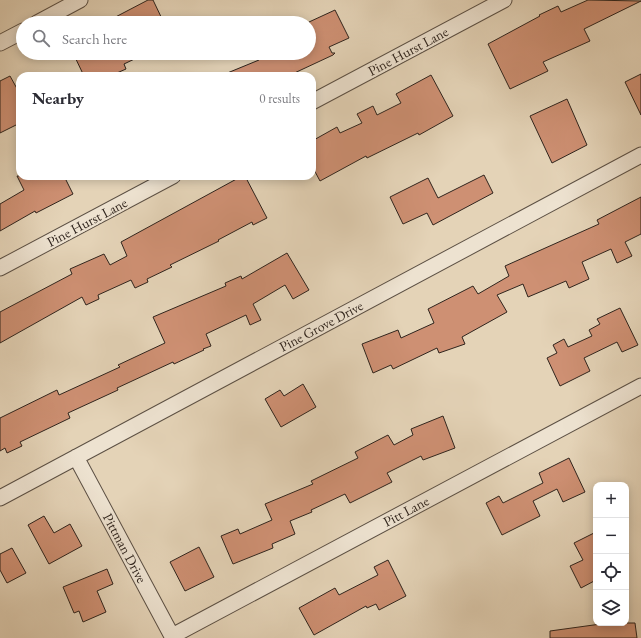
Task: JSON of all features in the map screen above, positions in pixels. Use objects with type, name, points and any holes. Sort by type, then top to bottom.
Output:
[{"type":"street","points":[[50,16],[80,0]]},
{"type":"street","name":"Pine Hurst Lane","points":[[316,100],[504,0]]},
{"type":"street","points":[[0,43],[16,35]]},
{"type":"street","name":"Pine Grove Drive","points":[[0,498],[641,155]]},
{"type":"street","name":"Pine Hurst Lane","points":[[0,268],[165,180]]},
{"type":"street","name":"Pitt Lane","points":[[172,637],[641,386]]},
{"type":"street","name":"Pittman Drive","points":[[76,457],[172,637]]},
{"type":"building","points":[[148,0],[153,0],[161,16],[117,16]]},
{"type":"building","points":[[588,0],[641,1],[584,29],[590,41],[543,62],[548,71],[510,89],[488,44],[558,6],[561,12]]},
{"type":"building","points":[[335,10],[349,38],[329,47],[332,53],[335,53],[333,55],[297,72],[230,72],[259,60],[316,60],[316,19]]},
{"type":"building","points":[[76,60],[132,60],[124,64],[126,69],[119,72],[82,72]]},
{"type":"building","points":[[641,74],[641,115],[625,82]]},
{"type":"building","points":[[431,75],[453,116],[419,135],[418,133],[367,158],[366,156],[320,181],[316,174],[316,139],[337,127],[340,133],[362,123],[357,114],[373,106],[377,115],[401,103],[396,94]]},
{"type":"building","points":[[10,76],[16,87],[16,125],[0,133],[0,81]]},
{"type":"building","points":[[567,99],[587,145],[552,163],[530,116]]},
{"type":"building","points":[[484,175],[493,193],[433,225],[427,213],[403,224],[390,197],[428,178],[438,198]]},
{"type":"building","points":[[19,180],[66,180],[73,194],[36,213],[35,211],[0,231],[0,204],[24,190]]},
{"type":"building","points":[[235,180],[247,180],[267,218],[253,225],[252,222],[218,240],[219,241],[170,265],[172,267],[147,279],[148,282],[135,288],[131,280],[98,295],[99,299],[86,305],[82,297],[0,343],[0,312],[72,274],[70,269],[104,254],[110,265],[127,256],[121,242]]},
{"type":"building","points":[[641,197],[641,234],[625,242],[632,256],[617,263],[611,249],[582,262],[589,279],[569,288],[566,281],[528,297],[523,284],[497,295],[507,312],[462,337],[465,344],[439,353],[437,348],[393,369],[391,365],[373,373],[362,344],[398,330],[401,338],[434,323],[428,309],[473,286],[478,294],[509,276],[505,266],[599,224],[597,220]]},
{"type":"building","points":[[287,253],[309,290],[293,299],[285,285],[253,304],[261,320],[250,325],[246,315],[206,334],[211,346],[203,349],[204,350],[174,364],[173,362],[68,413],[70,418],[20,442],[22,446],[7,453],[5,448],[0,451],[0,418],[57,390],[59,395],[120,367],[118,365],[165,343],[153,317],[226,286],[225,283],[241,276],[242,279]]},
{"type":"building","points":[[620,308],[638,345],[622,352],[617,342],[584,358],[590,371],[560,386],[547,358],[557,353],[553,345],[564,339],[568,347],[592,336],[589,330],[600,324],[597,319]]},
{"type":"building","points":[[303,384],[316,407],[281,427],[265,399],[280,390],[284,396]]},
{"type":"building","points":[[443,416],[455,448],[423,460],[421,456],[387,473],[392,482],[350,503],[345,494],[311,510],[312,512],[290,521],[295,534],[272,544],[273,548],[233,564],[221,536],[238,529],[240,534],[272,520],[265,504],[313,484],[311,481],[358,458],[355,452],[388,435],[394,445],[413,435],[411,429]]},
{"type":"building","points":[[569,458],[585,492],[563,502],[557,489],[533,501],[540,516],[502,535],[486,503],[499,496],[503,503],[543,483],[539,473]]},
{"type":"building","points":[[44,516],[54,533],[70,524],[82,546],[49,564],[28,525]]},
{"type":"building","points":[[593,534],[593,582],[581,588],[570,566],[583,560],[574,543]]},
{"type":"building","points":[[199,547],[214,577],[185,591],[170,562]]},
{"type":"building","points":[[12,548],[26,573],[7,583],[0,570],[0,554]]},
{"type":"building","points":[[388,560],[406,596],[379,610],[376,604],[367,608],[366,606],[314,635],[299,608],[335,588],[339,595],[378,575],[374,567]]},
{"type":"building","points":[[107,569],[113,584],[97,591],[106,612],[83,622],[79,611],[74,613],[63,587]]},
{"type":"building","points":[[629,623],[635,623],[637,638],[550,638],[550,631],[593,625],[629,626]]}]
